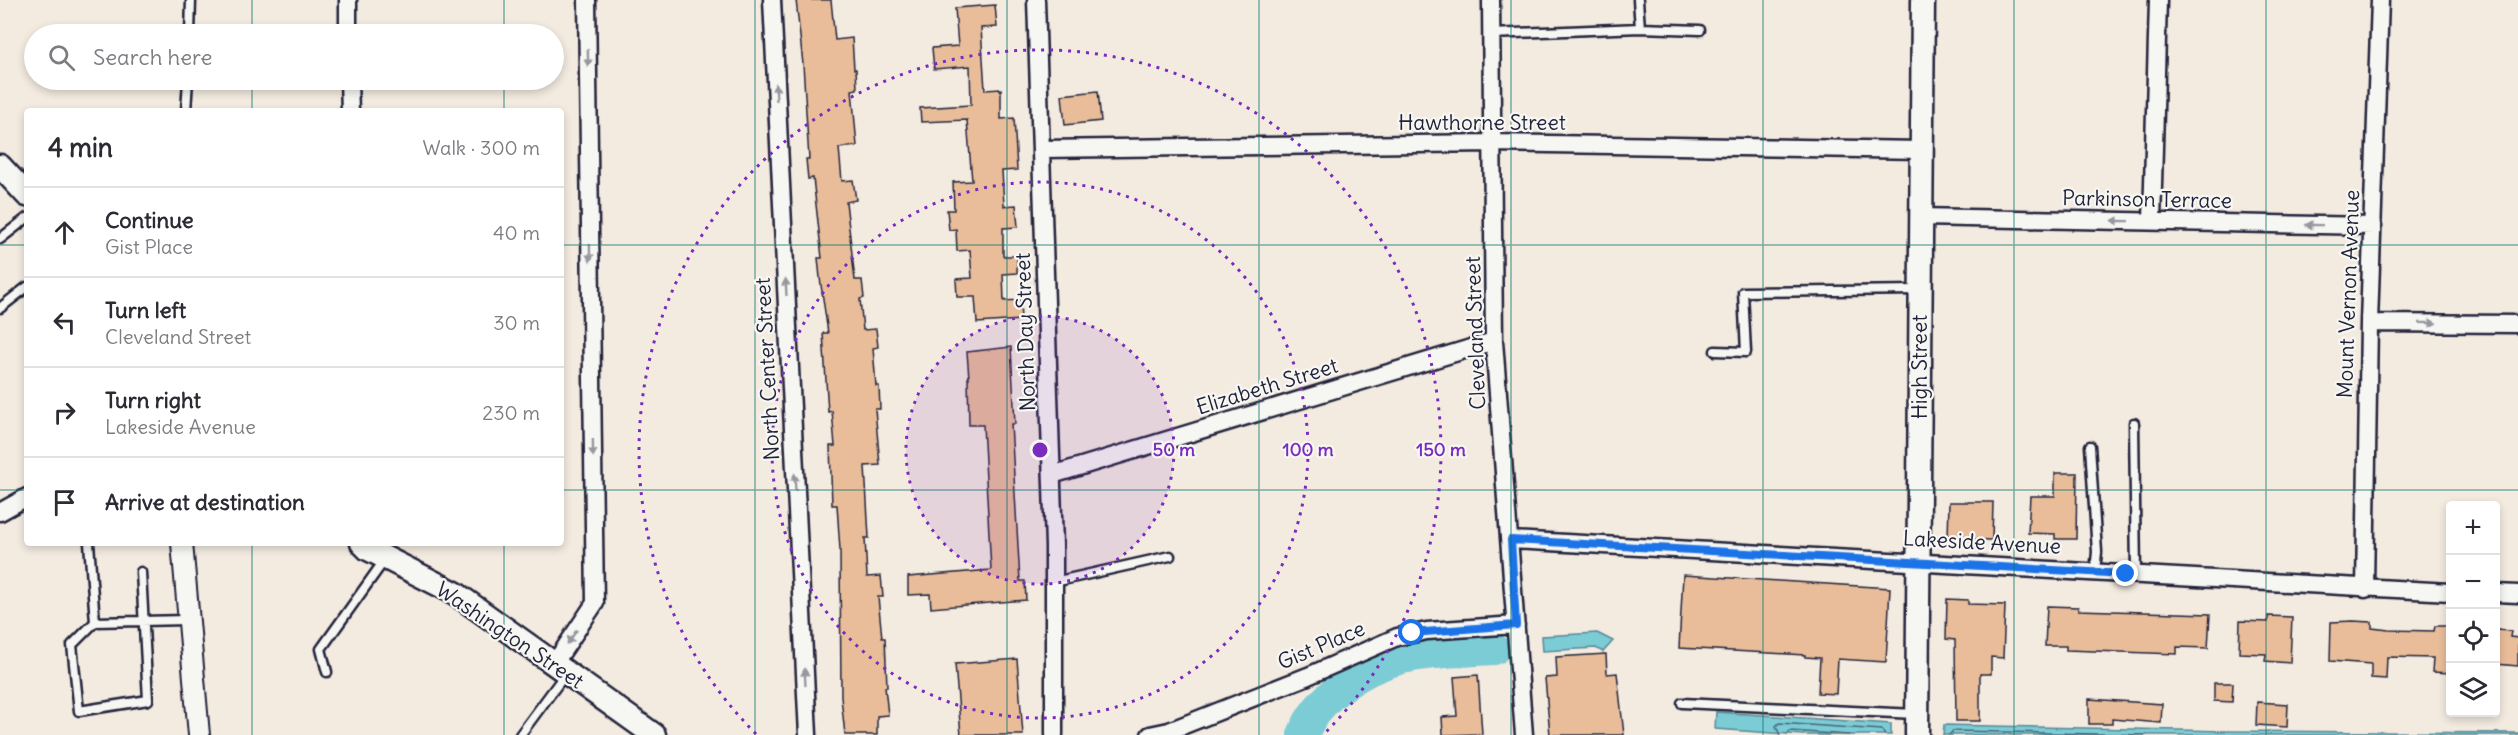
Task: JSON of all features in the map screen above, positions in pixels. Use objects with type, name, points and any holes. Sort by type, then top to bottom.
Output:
[{"type":"main road","name":"High Street","points":[[1917,725],[1923,0]]},
{"type":"main road","points":[[0,166],[24,192]]},
{"type":"main road","name":"Washington Street","points":[[367,546],[454,593],[654,735]]},
{"type":"street","points":[[348,0],[348,24]]},
{"type":"street","points":[[560,668],[595,603],[587,0]]},
{"type":"street","name":"North Center Street","points":[[772,0],[808,735]]},
{"type":"street","name":"North Day Street","points":[[1036,0],[1052,475],[1054,735]]},
{"type":"street","name":"Cleveland Street","points":[[1491,0],[1494,341],[1511,540],[1524,735]]},
{"type":"street","points":[[2152,221],[2158,0]]},
{"type":"street","name":"Mount Vernon Avenue","points":[[2365,589],[2369,323],[2380,0]]},
{"type":"street","points":[[349,90],[350,108]]},
{"type":"street","name":"Hawthorne Street","points":[[1042,148],[1493,143],[1922,150]]},
{"type":"street","name":"Parkinson Terrace","points":[[1920,217],[2373,226]]},
{"type":"street","points":[[2369,323],[2518,324]]},
{"type":"street","name":"Elizabeth Street","points":[[1052,475],[1494,341]]},
{"type":"street","points":[[0,512],[24,499]]},
{"type":"street","name":"Lakeside Avenue","points":[[1511,540],[2446,592]]},
{"type":"street","points":[[182,546],[198,735]]},
{"type":"street","points":[[2500,593],[2518,594]]},
{"type":"street","name":"Gist Place","points":[[1150,735],[1169,731],[1298,680],[1397,637],[1428,631],[1516,625]]},
{"type":"lane","points":[[190,24],[191,0]]},
{"type":"lane","points":[[1638,0],[1640,28]]},
{"type":"lane","points":[[1492,34],[1640,28],[1700,30]]},
{"type":"lane","points":[[186,108],[187,90]]},
{"type":"lane","points":[[0,239],[24,220]]},
{"type":"lane","points":[[0,308],[24,289]]},
{"type":"lane","points":[[1715,351],[1746,352],[1743,292],[1920,290]]},
{"type":"lane","points":[[2134,423],[2136,574]]},
{"type":"lane","points":[[2090,446],[2097,552],[2095,572]]},
{"type":"lane","points":[[89,546],[95,622]]},
{"type":"lane","points":[[1054,582],[1170,556]]},
{"type":"lane","points":[[327,672],[321,649],[387,558]]},
{"type":"lane","points":[[141,572],[143,621],[148,700],[79,711],[72,645],[95,622],[143,621],[187,620]]},
{"type":"lane","points":[[520,735],[560,668]]},
{"type":"lane","points":[[1682,703],[1917,725]]},
{"type":"water","points":[[1597,633],[1613,641],[1603,652],[1596,648],[1543,651],[1542,636]]},
{"type":"water","points":[[1716,712],[1891,724],[1891,735],[1802,735],[1715,729]]},
{"type":"water","points":[[1944,725],[2227,731],[2518,733],[2518,735],[1943,735]]},
{"type":"building","points":[[796,0],[831,0],[835,40],[852,38],[854,69],[856,69],[857,89],[852,90],[857,146],[839,148],[842,181],[853,180],[856,200],[846,202],[855,280],[862,280],[864,298],[860,299],[863,330],[876,329],[878,347],[873,348],[876,386],[879,386],[880,409],[875,409],[880,465],[865,466],[869,538],[865,538],[867,577],[881,576],[883,597],[878,597],[882,638],[885,638],[887,687],[885,687],[888,715],[877,716],[877,735],[845,735],[841,697],[840,550],[837,505],[832,505],[830,446],[835,446],[832,411],[828,412],[823,333],[828,333],[818,258],[822,258],[813,178],[808,179],[806,159],[809,159]]},
{"type":"building","points":[[995,5],[997,27],[981,28],[985,90],[1001,89],[1001,119],[1014,118],[1017,170],[1002,171],[1004,206],[1016,205],[1018,227],[1003,228],[1003,256],[1017,256],[1017,273],[1003,274],[1004,301],[1020,300],[1021,320],[977,323],[975,297],[957,297],[956,279],[972,278],[970,250],[957,251],[956,229],[949,230],[947,210],[954,210],[953,182],[972,181],[967,120],[921,122],[920,108],[971,105],[970,66],[934,69],[932,48],[958,46],[955,8]]},
{"type":"building","points":[[1098,91],[1101,121],[1065,125],[1062,95]]},
{"type":"building","points":[[1011,347],[1015,424],[1011,424],[1020,581],[1025,581],[1026,600],[931,608],[930,594],[908,595],[908,577],[991,570],[983,425],[969,425],[967,352]]},
{"type":"building","points":[[2055,473],[2077,473],[2076,539],[2055,539],[2055,534],[2028,533],[2030,496],[2055,496]]},
{"type":"building","points":[[1949,502],[1993,502],[1992,540],[1948,539]]},
{"type":"building","points":[[1683,575],[1890,588],[1886,662],[1838,659],[1836,694],[1818,693],[1820,658],[1805,657],[1805,655],[1679,648]]},
{"type":"building","points":[[1947,599],[1968,600],[1968,604],[2005,605],[2003,658],[1991,657],[1991,674],[1980,674],[1980,721],[1956,721],[1955,640],[1946,639]]},
{"type":"building","points":[[2047,606],[2078,607],[2078,610],[2210,614],[2208,648],[2177,647],[2177,654],[2066,650],[2066,646],[2045,646]]},
{"type":"building","points":[[2268,616],[2292,617],[2290,663],[2265,661],[2266,654],[2239,653],[2240,621],[2268,622]]},
{"type":"building","points":[[2331,622],[2372,622],[2372,628],[2389,630],[2434,631],[2435,626],[2446,626],[2446,673],[2432,672],[2433,658],[2387,657],[2386,679],[2371,678],[2371,664],[2330,661]]},
{"type":"building","points":[[2500,630],[2511,631],[2510,637],[2518,638],[2518,666],[2500,664]]},
{"type":"building","points":[[1606,654],[1607,674],[1617,673],[1624,735],[1550,735],[1545,678],[1557,677],[1556,657]]},
{"type":"building","points":[[1017,659],[1023,735],[961,735],[955,664]]},
{"type":"building","points":[[1478,675],[1482,734],[1443,735],[1442,717],[1457,716],[1454,677]]},
{"type":"building","points":[[2214,683],[2233,683],[2232,702],[2214,701]]},
{"type":"building","points":[[2089,699],[2162,704],[2161,723],[2112,719],[2112,724],[2089,724]]},
{"type":"building","points":[[2257,702],[2288,704],[2287,727],[2256,725]]},
{"type":"waterway","points":[[1303,735],[1310,721],[1330,696],[1357,676],[1372,669],[1413,656],[1494,649]]},
{"type":"route","points":[[1412,633],[1516,625],[1511,540],[2126,574]]}]
